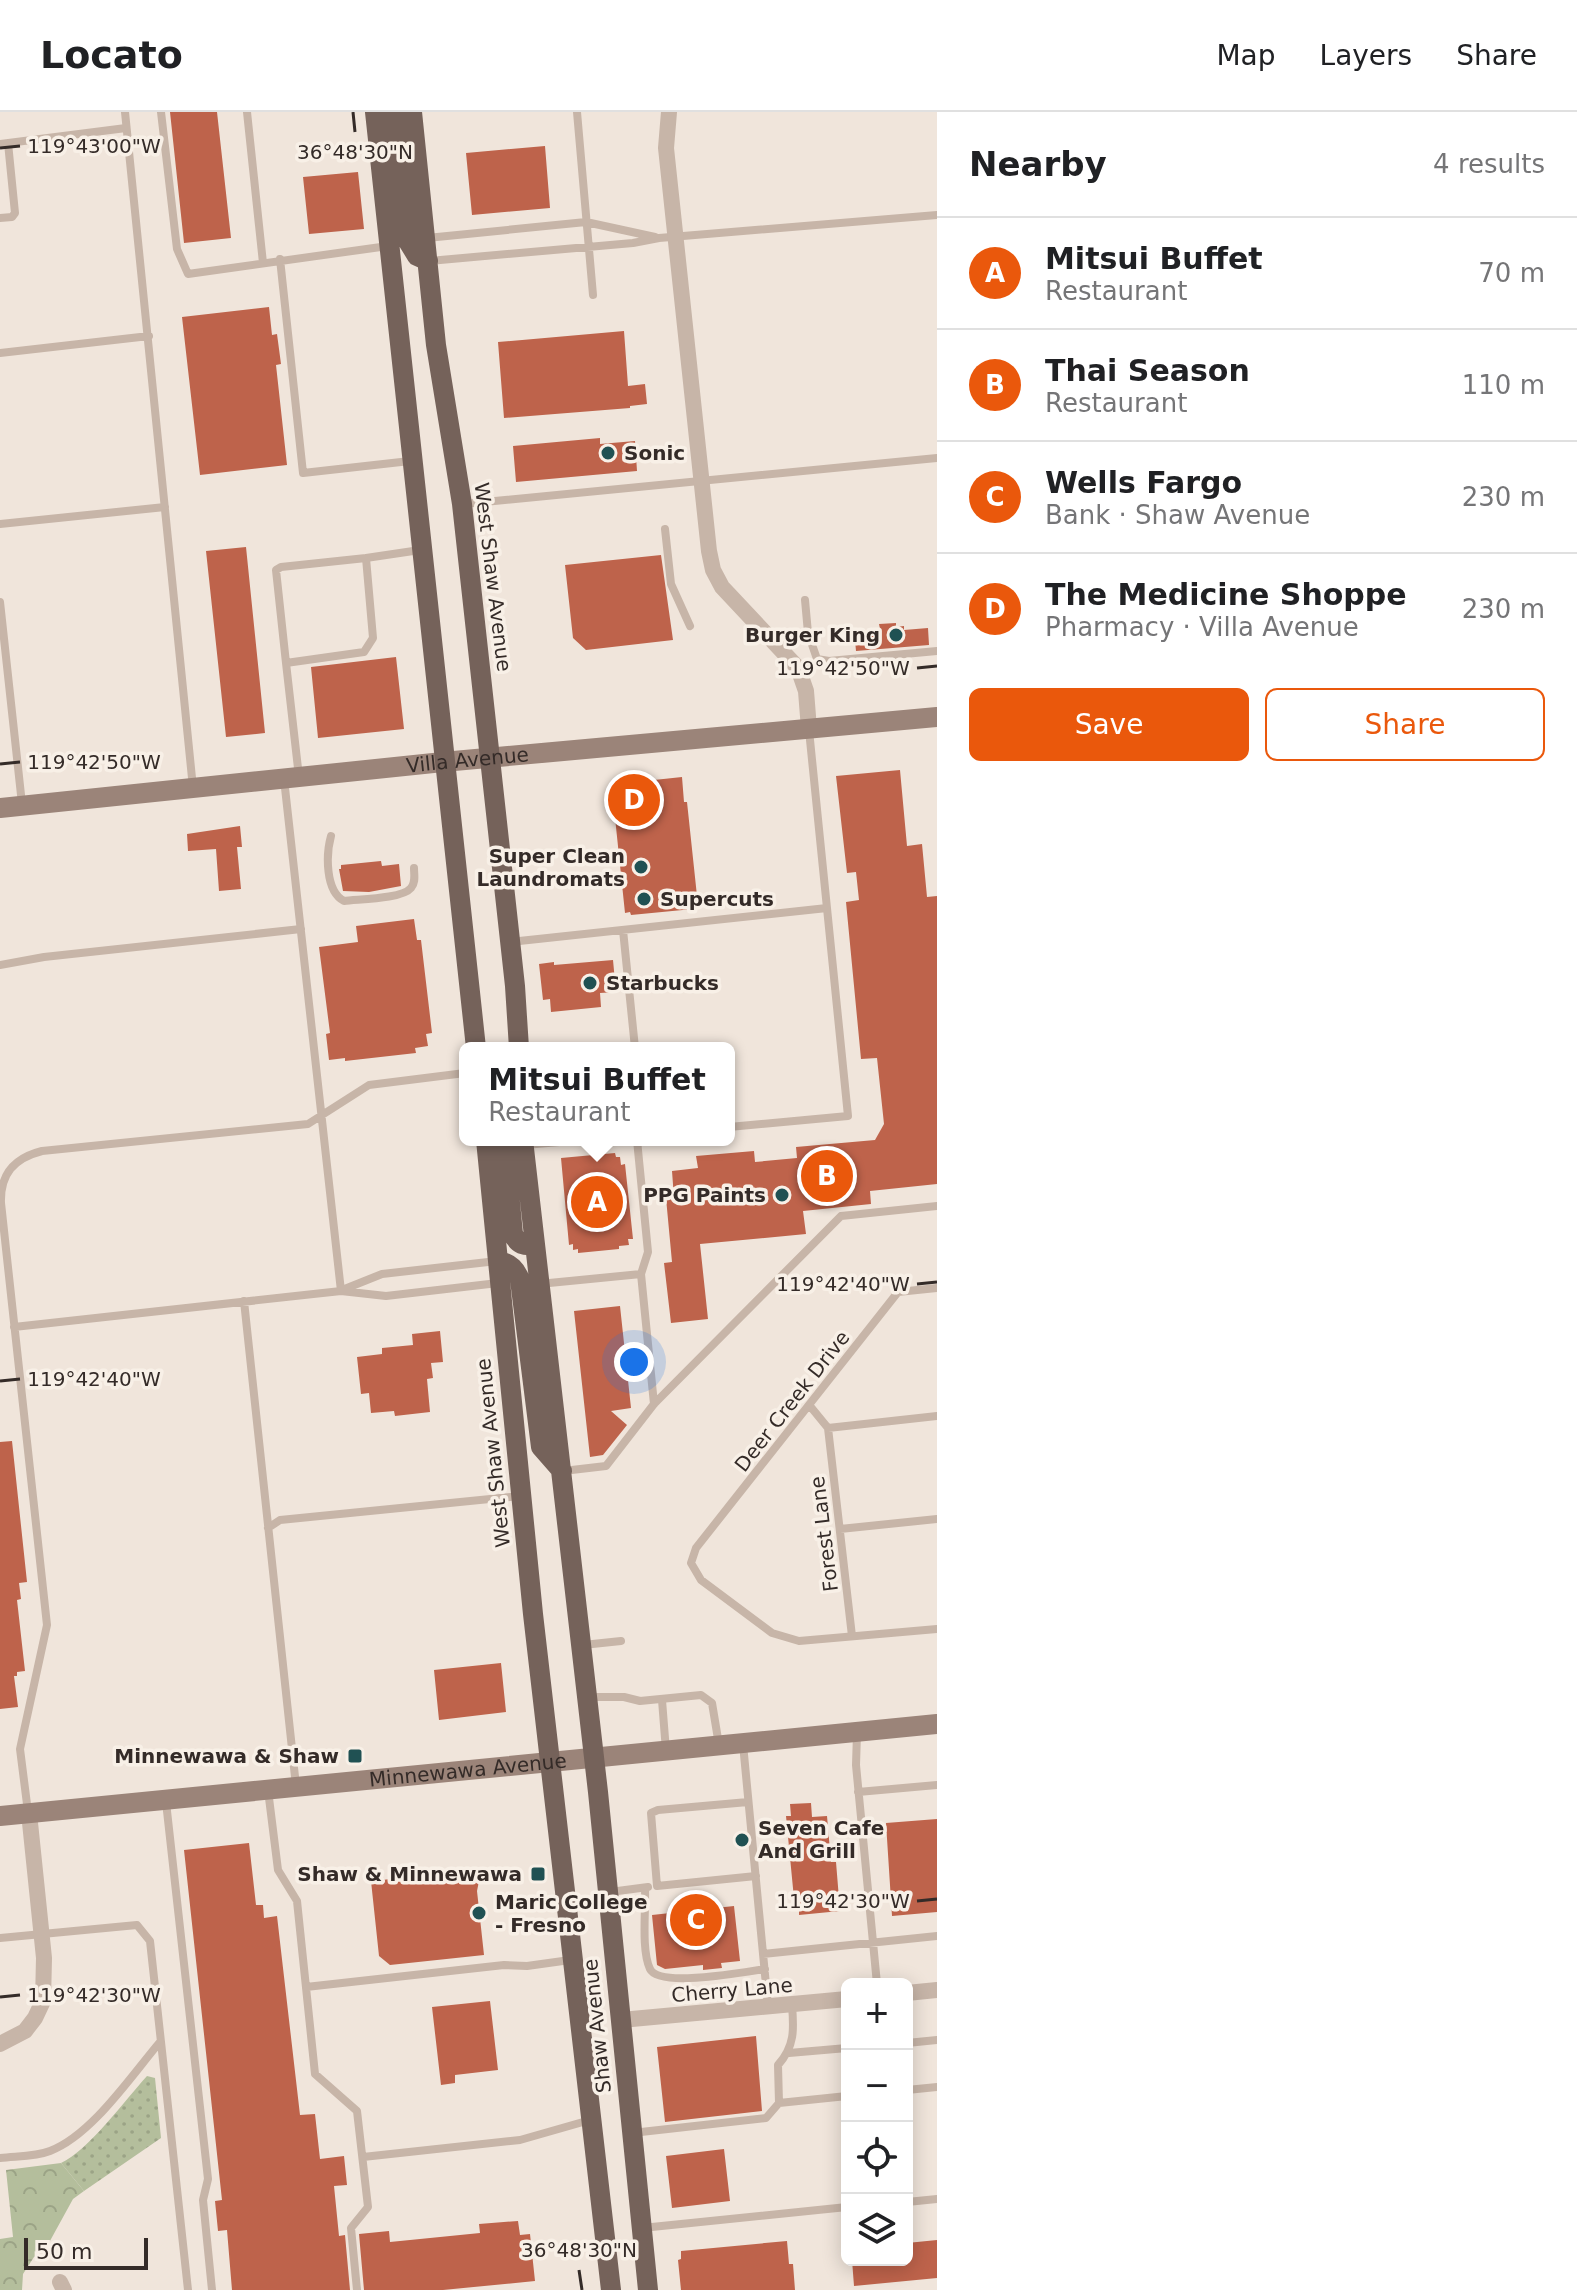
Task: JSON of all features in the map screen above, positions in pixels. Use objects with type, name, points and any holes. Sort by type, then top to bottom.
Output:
[{"type":"main road","points":[[375,112],[475,1042]]},
{"type":"main road","points":[[390,112],[393,114],[406,238],[417,256],[428,261]]},
{"type":"main road","name":"West Shaw Avenue","points":[[412,112],[443,393],[462,504],[518,1042]]},
{"type":"main road","name":"West Shaw Avenue","points":[[487,1146],[550,1761]]},
{"type":"main road","points":[[517,1146],[513,1234],[516,1241],[524,1246],[535,1245],[594,1758]]},
{"type":"main road","points":[[499,1261],[509,1263],[520,1280],[541,1447],[562,1471]]},
{"type":"main road","name":"Shaw Avenue","points":[[594,1758],[648,2290]]},
{"type":"main road","name":"Shaw Avenue","points":[[550,1761],[611,2290]]},
{"type":"street","points":[[669,112],[666,148],[668,237],[709,551],[717,578],[798,668],[806,691],[809,729]]},
{"type":"street","name":"Villa Avenue","points":[[0,808],[443,762],[937,717]]},
{"type":"street","name":"Minnewawa Avenue","points":[[0,1816],[937,1724]]},
{"type":"street","points":[[0,2044],[25,2031],[43,2001],[45,1981],[29,1813]]},
{"type":"street","points":[[913,1992],[937,1990]]},
{"type":"street","name":"Cherry Lane","points":[[621,2020],[841,2000]]},
{"type":"lane","points":[[125,112],[193,788]]},
{"type":"lane","points":[[161,112],[177,249],[188,274],[389,246]]},
{"type":"lane","points":[[247,112],[263,263]]},
{"type":"lane","points":[[577,112],[593,295]]},
{"type":"lane","points":[[0,218],[12,217],[15,213],[4,144],[126,128]]},
{"type":"lane","points":[[428,261],[937,215]]},
{"type":"lane","points":[[425,238],[586,222],[668,237]]},
{"type":"lane","points":[[280,259],[303,473],[412,461]]},
{"type":"lane","points":[[0,353],[149,336]]},
{"type":"lane","points":[[462,504],[937,458]]},
{"type":"lane","points":[[0,524],[165,507]]},
{"type":"lane","points":[[665,529],[671,584],[690,626]]},
{"type":"lane","points":[[341,1291],[301,929],[286,663],[276,570],[421,550]]},
{"type":"lane","points":[[286,663],[364,652],[373,638],[366,558]]},
{"type":"lane","points":[[805,600],[808,633],[817,659],[829,661],[937,651]]},
{"type":"lane","points":[[0,602],[22,806]]},
{"type":"lane","points":[[735,1126],[848,1116],[809,729]]},
{"type":"lane","points":[[331,836],[327,849],[332,890],[344,901],[402,895],[412,887],[414,868]]},
{"type":"lane","points":[[510,942],[827,908]]},
{"type":"lane","points":[[0,965],[44,957],[301,929]]},
{"type":"lane","points":[[623,930],[634,1042]]},
{"type":"lane","points":[[29,1813],[20,1749],[47,1625],[0,1189],[4,1177],[16,1162],[42,1151],[308,1124],[369,1085],[459,1074]]},
{"type":"lane","points":[[638,1146],[648,1252],[641,1274],[654,1404]]},
{"type":"lane","points":[[562,1471],[606,1466],[654,1404],[841,1216],[937,1206]]},
{"type":"lane","points":[[341,1291],[382,1274],[499,1261]]},
{"type":"lane","points":[[538,1284],[641,1274]]},
{"type":"lane","points":[[14,1327],[341,1291],[386,1296],[501,1283]]},
{"type":"lane","name":"Deer Creek Drive","points":[[852,1636],[799,1641],[772,1633],[701,1580],[691,1563],[696,1548],[898,1292],[937,1288]]},
{"type":"lane","points":[[244,1301],[296,1786]]},
{"type":"lane","points":[[810,1406],[828,1428],[937,1416]]},
{"type":"lane","name":"Forest Lane","points":[[828,1428],[852,1636]]},
{"type":"lane","points":[[268,1528],[280,1520],[521,1496]]},
{"type":"lane","points":[[840,1529],[937,1519]]},
{"type":"lane","points":[[852,1636],[937,1631]]},
{"type":"lane","points":[[582,1645],[621,1641]]},
{"type":"lane","points":[[587,1697],[624,1697],[640,1701],[701,1695],[712,1703],[719,1746]]},
{"type":"lane","points":[[662,1700],[666,1751]]},
{"type":"lane","points":[[857,1732],[858,1792],[876,1978]]},
{"type":"lane","points":[[743,1744],[768,2006]]},
{"type":"lane","points":[[858,1792],[937,1785]]},
{"type":"lane","points":[[268,1789],[278,1870],[297,1901],[315,2074],[357,2111],[368,2207],[351,2228],[357,2290]]},
{"type":"lane","points":[[166,1799],[208,2179],[203,2200],[212,2290]]},
{"type":"lane","points":[[657,1886],[651,1813],[748,1802]]},
{"type":"lane","points":[[608,1892],[756,1876]]},
{"type":"lane","points":[[645,1888],[646,1953],[654,1975],[661,1978],[702,1977],[765,1969]]},
{"type":"lane","points":[[0,1938],[137,1925],[150,1941],[188,2290]]},
{"type":"lane","points":[[763,1954],[937,1936]]},
{"type":"lane","points":[[306,1987],[571,1960]]},
{"type":"lane","points":[[632,2133],[766,2118],[779,2103],[778,2065],[789,2053],[794,2034],[792,2004]]},
{"type":"lane","points":[[913,2042],[937,2040]]},
{"type":"lane","points":[[0,2158],[47,2152],[69,2142],[96,2117],[160,2042]]},
{"type":"lane","points":[[789,2053],[841,2049]]},
{"type":"lane","points":[[913,2089],[937,2087]]},
{"type":"lane","points":[[779,2103],[841,2097]]},
{"type":"lane","points":[[363,2157],[520,2140],[591,2120]]},
{"type":"lane","points":[[913,2201],[937,2199]]},
{"type":"lane","points":[[641,2228],[841,2208]]},
{"type":"lane","points":[[602,2290],[611,2290]]},
{"type":"green space","points":[[147,2076],[155,2078],[161,2138],[84,2191],[61,2163],[94,2137]]},
{"type":"green space","points":[[61,2163],[84,2191],[73,2199],[45,2250],[34,2257],[23,2274],[22,2290],[0,2290],[0,2239],[13,2237],[6,2170]]},
{"type":"building","points":[[170,112],[217,112],[231,238],[184,243]]},
{"type":"building","points":[[545,146],[550,208],[472,215],[466,153]]},
{"type":"building","points":[[358,172],[364,229],[309,234],[303,177]]},
{"type":"building","points":[[269,307],[272,335],[277,334],[281,364],[276,365],[287,465],[200,475],[182,317]]},
{"type":"building","points":[[624,331],[628,386],[645,384],[647,404],[504,418],[498,342]]},
{"type":"building","points":[[600,438],[600,444],[635,441],[637,471],[516,482],[513,446]]},
{"type":"building","points":[[246,547],[265,733],[226,737],[206,551]]},
{"type":"building","points":[[661,555],[673,640],[586,650],[573,638],[565,565]]},
{"type":"building","name":"Burger King","points":[[896,623],[896,627],[904,626],[904,630],[928,628],[929,645],[856,651],[855,640],[865,639],[864,630],[880,629],[879,624]]},
{"type":"building","points":[[396,657],[404,729],[318,738],[311,667]]},
{"type":"building","points":[[900,770],[907,846],[922,844],[927,897],[937,896],[937,1184],[870,1191],[871,1204],[803,1211],[806,1234],[700,1244],[708,1319],[671,1323],[664,1263],[672,1262],[666,1198],[674,1198],[672,1171],[698,1168],[696,1156],[754,1151],[755,1162],[797,1158],[796,1147],[875,1140],[884,1124],[877,1058],[861,1059],[846,902],[859,900],[856,872],[847,873],[836,776]]},
{"type":"building","points":[[682,777],[697,896],[691,896],[693,909],[625,913],[614,808],[619,808],[617,787],[627,786],[626,783]]},
{"type":"building","points":[[240,826],[242,847],[237,847],[241,889],[219,891],[216,849],[188,851],[187,834]]},
{"type":"building","points":[[381,861],[382,866],[399,864],[401,886],[369,892],[343,891],[341,865]]},
{"type":"building","points":[[414,919],[417,940],[421,940],[432,1033],[426,1034],[428,1046],[415,1048],[416,1053],[329,1060],[326,1034],[330,1033],[319,947],[358,942],[356,926]]},
{"type":"building","points":[[613,960],[616,992],[600,993],[601,1007],[551,1012],[550,999],[543,1000],[539,964]]},
{"type":"building","points":[[615,1153],[616,1157],[620,1157],[621,1165],[625,1164],[633,1239],[628,1239],[629,1245],[619,1246],[619,1249],[578,1253],[578,1249],[573,1250],[573,1244],[569,1245],[561,1158]]},
{"type":"building","points":[[620,1306],[631,1408],[611,1411],[627,1425],[603,1455],[590,1457],[574,1311]]},
{"type":"building","points":[[440,1331],[443,1362],[431,1363],[433,1378],[427,1379],[430,1412],[395,1416],[394,1411],[371,1413],[369,1393],[361,1394],[357,1357],[382,1354],[382,1348],[413,1345],[412,1334]]},
{"type":"building","points":[[12,1441],[27,1582],[19,1583],[21,1599],[17,1600],[25,1671],[17,1672],[14,1676],[18,1707],[0,1709],[0,1442]]},
{"type":"building","points":[[501,1663],[506,1712],[439,1720],[434,1670]]},
{"type":"building","points":[[811,1803],[812,1817],[827,1816],[831,1862],[836,1862],[840,1911],[799,1915],[799,1909],[795,1909],[786,1816],[791,1816],[790,1804]]},
{"type":"building","points":[[937,1819],[937,1912],[892,1916],[886,1823]]},
{"type":"building","points":[[249,1843],[256,1905],[263,1905],[264,1918],[277,1916],[300,2115],[315,2114],[320,2159],[344,2156],[347,2185],[334,2186],[339,2236],[345,2235],[350,2290],[232,2290],[227,2230],[218,2231],[215,2201],[222,2200],[184,1850]]},
{"type":"building","points":[[465,1868],[473,1871],[479,1881],[477,1891],[484,1955],[390,1965],[379,1956],[371,1881],[453,1873]]},
{"type":"building","points":[[734,1906],[740,1961],[721,1963],[722,1968],[703,1970],[703,1965],[665,1969],[657,1965],[652,1915]]},
{"type":"building","points":[[490,2001],[498,2070],[455,2075],[455,2083],[441,2085],[432,2007]]},
{"type":"building","points":[[756,2036],[762,2111],[665,2122],[657,2047]]},
{"type":"building","points":[[724,2149],[730,2201],[672,2208],[666,2156]]},
{"type":"building","points":[[518,2221],[520,2235],[530,2234],[535,2281],[443,2290],[364,2290],[359,2234],[389,2231],[390,2242],[480,2233],[479,2224]]},
{"type":"building","points":[[937,2240],[937,2278],[854,2286],[852,2266],[913,2266],[913,2242]]},
{"type":"building","points":[[787,2241],[795,2290],[681,2290],[678,2260],[681,2259],[681,2251]]},
{"type":"place","name":"Sonic","points":[[608,453]]},
{"type":"place","name":"Burger King","points":[[896,635]]},
{"type":"place","name":"The Medicine Shoppe","points":[[634,800]]},
{"type":"place","name":"Super Clean Laundromats","points":[[641,867]]},
{"type":"place","name":"Supercuts","points":[[644,899]]},
{"type":"place","name":"Starbucks","points":[[590,983]]},
{"type":"place","name":"Thai Season","points":[[827,1176]]},
{"type":"place","name":"PPG Paints","points":[[782,1195]]},
{"type":"place","name":"Mitsui Buffet","points":[[597,1202]]},
{"type":"place","name":"Minnewawa & Shaw","points":[[355,1756]]},
{"type":"place","name":"Seven Cafe And Grill","points":[[742,1840]]},
{"type":"place","name":"Shaw & Minnewawa","points":[[538,1874]]},
{"type":"place","name":"Maric College - Fresno","points":[[479,1913]]},
{"type":"place","name":"Wells Fargo","points":[[696,1920]]}]
